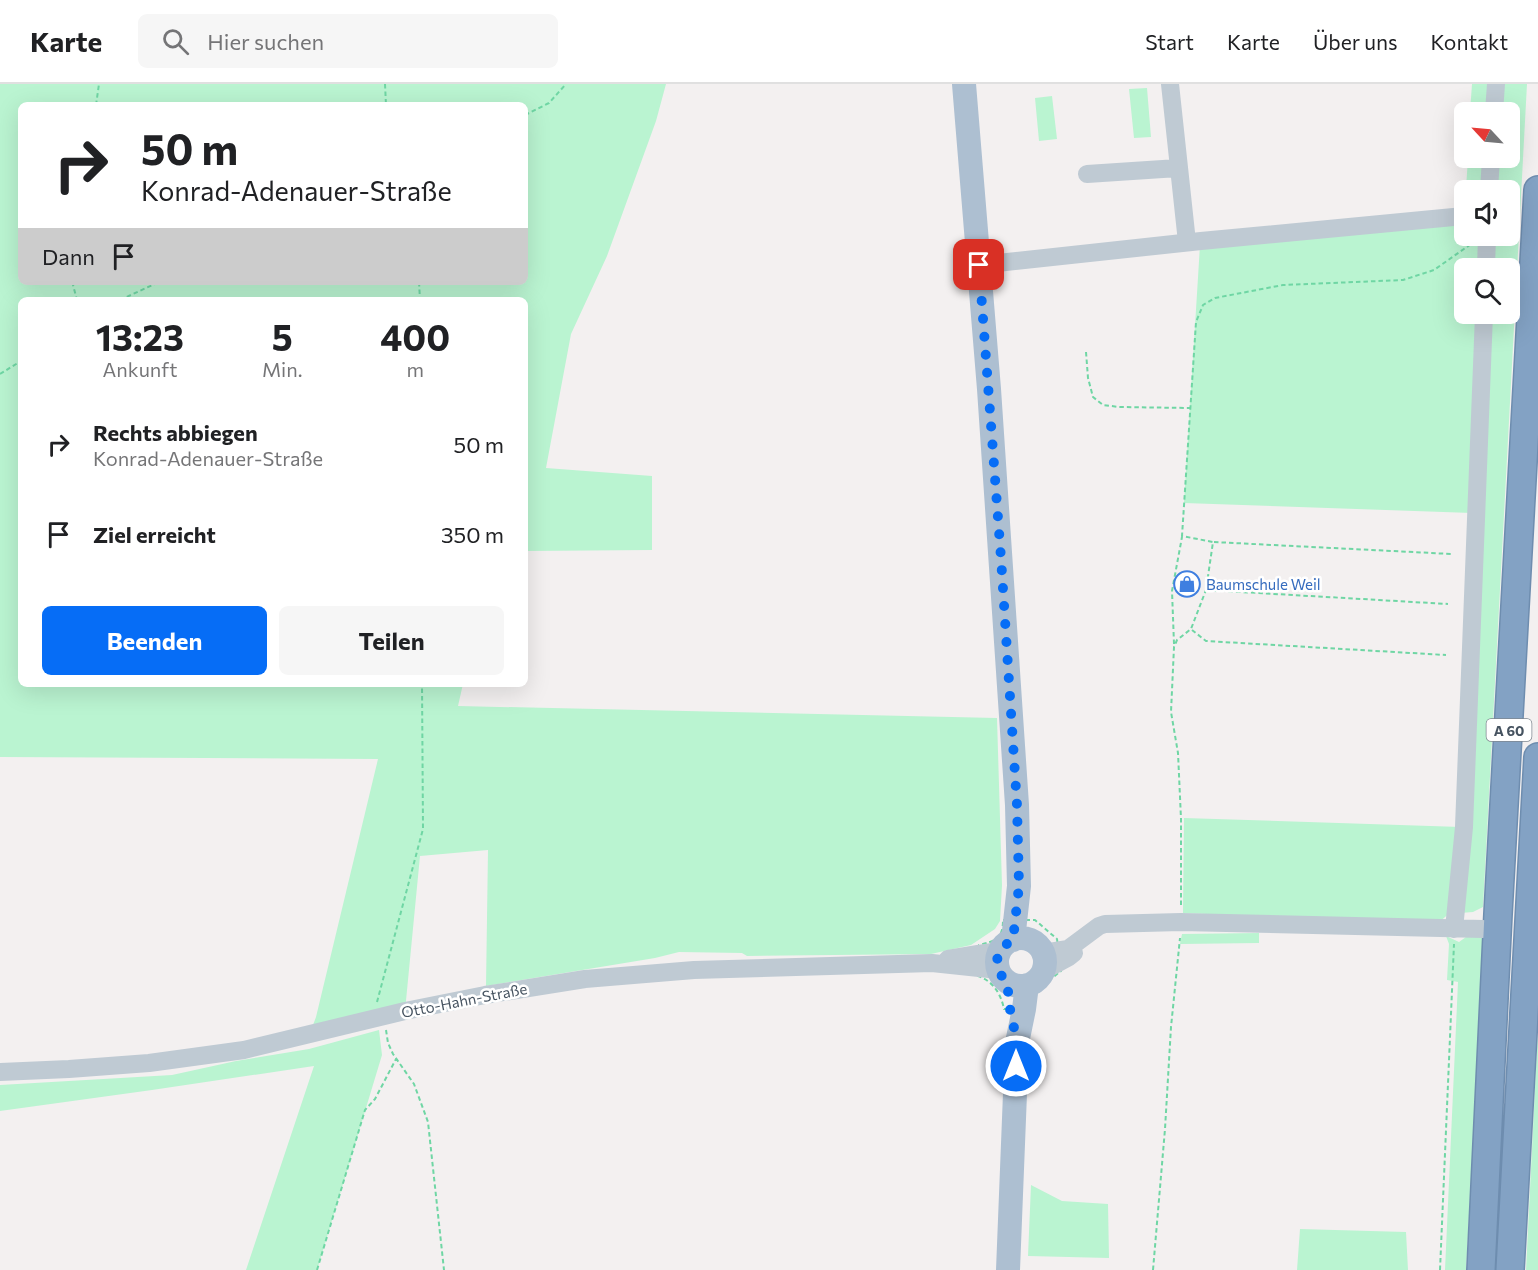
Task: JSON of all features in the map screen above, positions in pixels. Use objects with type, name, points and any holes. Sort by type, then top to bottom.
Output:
[{"type":"highway","name":"A 60","points":[[1481,1270],[1538,190]]},
{"type":"highway","name":"A 60","points":[[1510,1270],[1538,757]]},
{"type":"main road","points":[[964,84],[1005,604],[1017,805],[1020,957],[1010,1009],[1017,1042],[1008,1270]]},
{"type":"street","points":[[1170,84],[1186,242]]},
{"type":"street","points":[[1495,102],[1496,84]]},
{"type":"street","points":[[1087,174],[1178,168]]},
{"type":"street","points":[[979,265],[1186,242],[1454,217]]},
{"type":"street","points":[[1454,929],[1464,827],[1484,324]]},
{"type":"street","points":[[1020,957],[1069,957],[1076,952],[1088,935],[1105,924],[1181,922],[1483,929]]},
{"type":"street","name":"Otto-Hahn-Straße","points":[[0,1072],[149,1063],[244,1050],[379,1017],[485,995],[585,979],[694,970],[932,963],[963,956],[1020,957]]},
{"type":"path","points":[[96,102],[99,84]]},
{"type":"path","points":[[385,84],[386,102]]},
{"type":"path","points":[[528,114],[549,103],[566,84]]},
{"type":"path","points":[[1153,1270],[1181,922],[1181,819],[1178,753],[1171,712],[1174,647],[1172,591],[1182,536],[1196,322],[1203,305],[1215,298],[1283,285],[1403,280],[1434,270],[1470,246]]},
{"type":"path","points":[[126,297],[152,285]]},
{"type":"path","points":[[1086,352],[1088,378],[1093,397],[1103,405],[1190,408]]},
{"type":"path","points":[[0,374],[18,363]]},
{"type":"path","points":[[1182,536],[1213,542],[1451,554]]},
{"type":"path","points":[[1174,647],[1178,640],[1191,629],[1206,590],[1213,542]]},
{"type":"path","points":[[1206,590],[1448,604]]},
{"type":"path","points":[[1191,629],[1206,641],[1446,655]]},
{"type":"path","points":[[422,687],[423,828],[379,1017],[393,1054],[414,1084],[428,1122],[444,1270]]},
{"type":"path","points":[[1006,1009],[994,986],[985,978],[978,976],[1020,957],[1057,939],[1035,920],[1020,957]]},
{"type":"path","points":[[1440,1270],[1454,929]]},
{"type":"path","points":[[317,1270],[365,1110],[375,1099],[396,1059]]},
{"type":"green space","points":[[0,84],[666,84],[656,121],[607,256],[571,334],[546,468],[652,476],[652,550],[528,551],[528,297],[18,297],[18,687],[462,687],[458,706],[997,718],[1002,885],[1000,921],[995,929],[971,945],[931,954],[747,956],[742,953],[679,952],[486,986],[488,850],[420,856],[405,1011],[310,1033],[316,1017],[378,759],[0,757]]},
{"type":"green space","points":[[1472,84],[1492,84],[1491,102],[1471,102]]},
{"type":"green space","points":[[1501,84],[1527,84],[1520,215],[1520,180],[1495,180],[1495,168],[1520,168],[1520,102],[1500,102]]},
{"type":"green space","points":[[1147,88],[1151,137],[1134,138],[1129,89]]},
{"type":"green space","points":[[1052,96],[1057,139],[1039,141],[1035,98]]},
{"type":"green space","points":[[1467,168],[1486,168],[1485,180],[1467,180]]},
{"type":"green space","points":[[1454,222],[1454,246],[1481,246],[1480,258],[1454,258],[1454,324],[1478,324],[1472,513],[1184,503],[1200,245]]},
{"type":"green space","points":[[1492,246],[1518,246],[1518,258],[1491,258]]},
{"type":"green space","points":[[1489,324],[1514,324],[1483,907],[1473,912],[1460,913]]},
{"type":"green space","points":[[1184,818],[1461,827],[1452,911],[1437,924],[1183,913]]},
{"type":"green space","points":[[1259,933],[1259,943],[1180,944],[1182,934]]},
{"type":"green space","points":[[1485,935],[1466,1270],[1445,1270],[1458,982],[1447,980],[1449,944],[1446,936],[1459,942],[1466,937]]},
{"type":"green space","points":[[1538,1027],[1538,1270],[1526,1270]]},
{"type":"green space","points":[[379,1030],[382,1055],[317,1270],[246,1270],[314,1066],[0,1111],[0,1085],[172,1075],[236,1061],[309,1049]]},
{"type":"green space","points":[[1031,1185],[1062,1201],[1108,1204],[1109,1258],[1028,1256]]},
{"type":"green space","points":[[1300,1229],[1406,1232],[1408,1270],[1297,1270]]},
{"type":"place","name":"Baumschule Weil","points":[[1187,584]]},
{"type":"route","points":[[979,265],[1017,805],[1019,886],[1013,940],[1000,951],[997,963],[998,970],[1007,982],[1017,1042],[1016,1066]]}]
